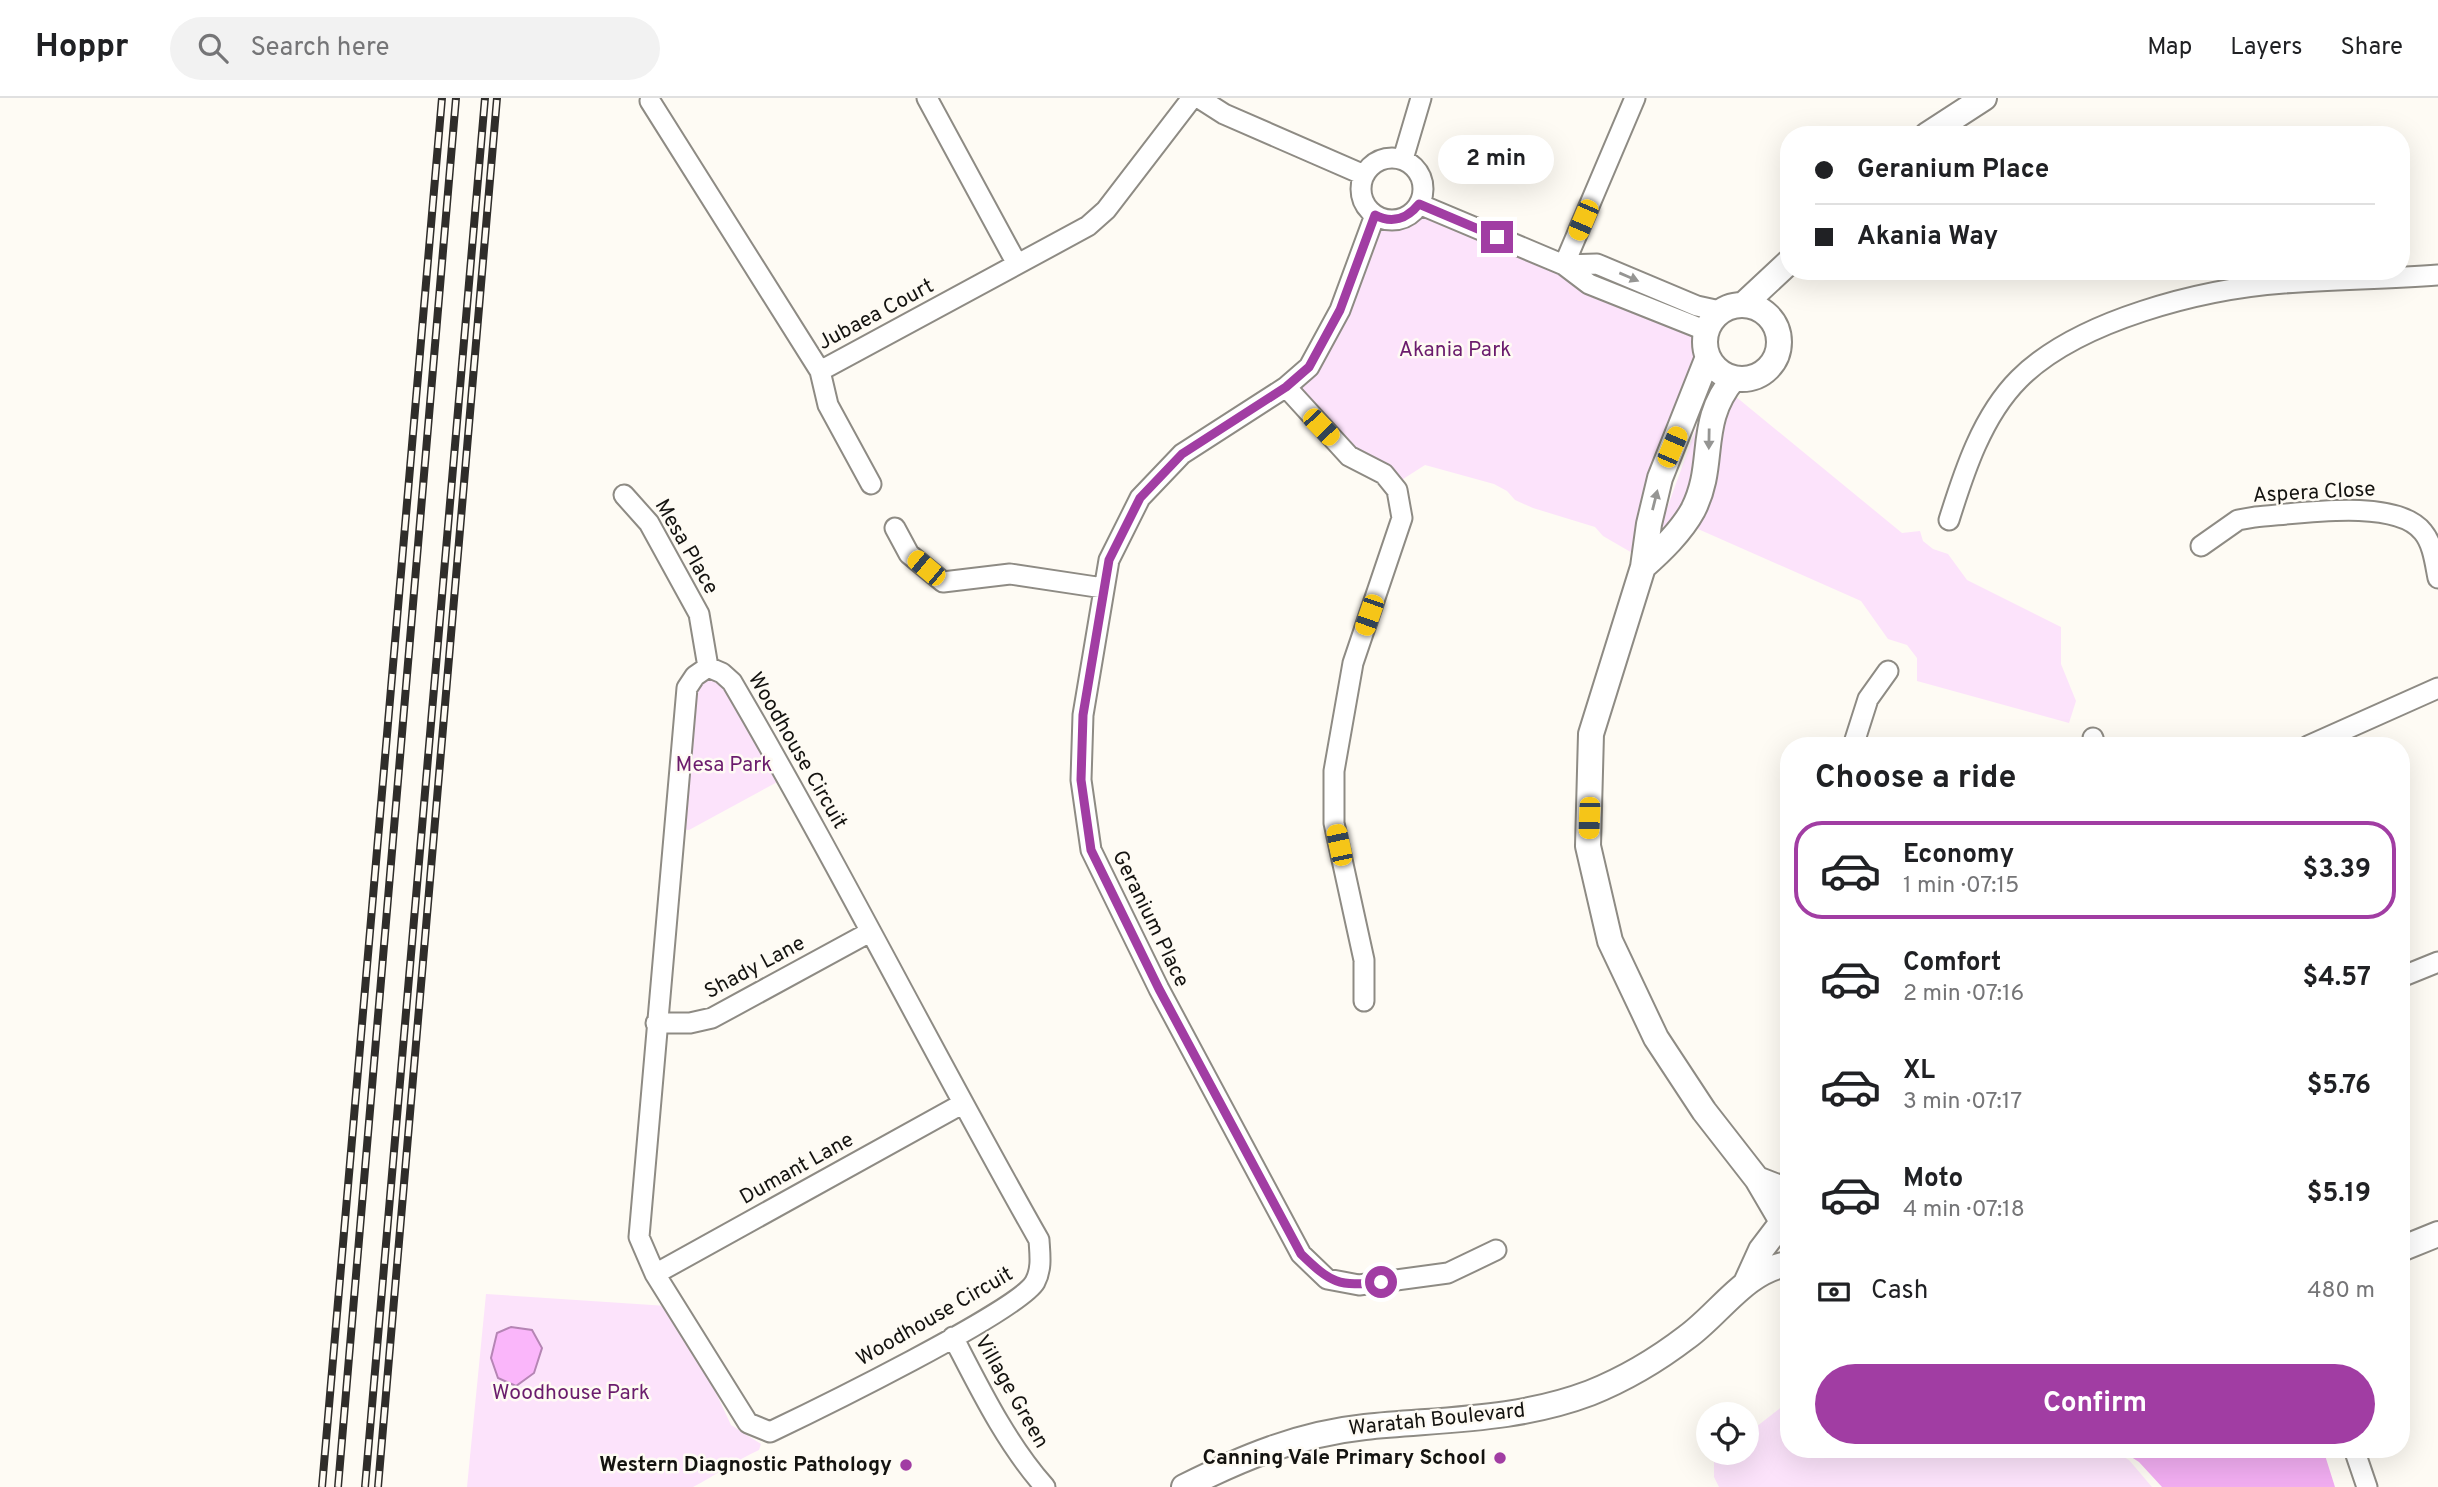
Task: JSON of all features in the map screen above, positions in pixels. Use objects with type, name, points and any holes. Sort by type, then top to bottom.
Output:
[{"type":"street","points":[[927,98],[1017,264]]},
{"type":"street","name":"Jubaea Court","points":[[650,101],[820,371],[1088,226],[1106,210],[1192,98]]},
{"type":"street","points":[[1199,98],[1224,114],[1364,175]]},
{"type":"street","points":[[1403,159],[1420,98]]},
{"type":"street","points":[[1564,265],[1635,98]]},
{"type":"street","points":[[1941,126],[1984,98]]},
{"type":"street","points":[[1390,157],[1403,159],[1415,168],[1421,177],[1423,194],[1419,204],[1403,218],[1392,220],[1375,215],[1363,201],[1361,191],[1364,175],[1380,160],[1390,157]]},
{"type":"street","points":[[1419,204],[1564,265],[1590,284],[1723,316],[1758,308],[1774,323]]},
{"type":"street","name":"Geranium Place","points":[[1375,215],[1340,310],[1309,367],[1286,387],[1182,454],[1140,498],[1109,560],[1103,588],[1083,715],[1081,780],[1091,850],[1159,989],[1301,1254],[1327,1279],[1359,1285],[1448,1273],[1496,1250]]},
{"type":"street","points":[[1780,269],[1723,316],[1660,478],[1649,524],[1643,567],[1591,734],[1588,846],[1610,941],[1656,1038],[1704,1111],[1780,1213]]},
{"type":"street","points":[[2410,276],[2438,275]]},
{"type":"street","points":[[1708,357],[1715,367],[1734,378],[1759,375],[1770,367],[1779,343],[1774,323],[1787,280]]},
{"type":"street","points":[[1949,520],[1965,470],[1991,418],[2018,380],[2054,350],[2099,325],[2216,293],[2282,283],[2340,280]]},
{"type":"street","points":[[820,371],[828,405],[871,484]]},
{"type":"street","points":[[1643,567],[1668,545],[1693,510],[1708,459],[1707,432],[1713,410],[1734,378]]},
{"type":"street","points":[[1286,387],[1349,456],[1384,474],[1397,490],[1402,518],[1353,663],[1334,771],[1334,822],[1364,960],[1364,1001]]},
{"type":"street","name":"Mesa Place","points":[[624,495],[649,523],[699,614],[708,667]]},
{"type":"street","name":"Aspera Close","points":[[2201,545],[2238,520],[2255,517],[2390,512],[2414,522],[2424,533],[2431,544],[2438,578]]},
{"type":"street","points":[[895,527],[909,554],[943,582],[1010,574],[1103,588]]},
{"type":"street","name":"Woodhouse Circuit","points":[[708,667],[732,681],[805,807],[962,1104],[1039,1240],[1041,1263],[1035,1282],[1026,1294],[953,1338],[770,1433],[748,1423],[654,1274],[639,1237],[687,688],[695,676],[708,667]]},
{"type":"street","points":[[1856,737],[1868,699],[1888,671]]},
{"type":"street","points":[[2328,737],[2438,688]]},
{"type":"street","name":"Shady Lane","points":[[656,1023],[690,1023],[712,1018],[870,932]]},
{"type":"street","points":[[2410,973],[2438,962]]},
{"type":"street","name":"Dumant Lane","points":[[654,1274],[962,1104]]},
{"type":"street","points":[[1757,1179],[1780,1188]]},
{"type":"street","name":"Waratah Boulevard","points":[[1746,1283],[1760,1250],[1780,1221]]},
{"type":"street","points":[[2410,1245],[2438,1234]]},
{"type":"street","name":"Waratah Boulevard","points":[[1184,1487],[1244,1457],[1295,1440],[1364,1427],[1507,1416],[1590,1393],[1619,1380],[1676,1345],[1746,1283],[1780,1265]]},
{"type":"street","name":"Village Green","points":[[953,1338],[1032,1478],[1045,1487]]},
{"type":"street","points":[[2357,1458],[2367,1487]]},
{"type":"green space","name":"Akania Park","points":[[1421,209],[1704,332],[1711,371],[1634,554],[1603,536],[1595,527],[1533,508],[1515,500],[1507,491],[1494,484],[1425,465],[1400,481],[1353,455],[1290,391],[1375,216],[1397,221]]},
{"type":"green space","points":[[1718,382],[1902,533],[1920,531],[1923,541],[1933,549],[1948,554],[1967,580],[2061,627],[2061,664],[2076,701],[2069,723],[1917,681],[1917,658],[1907,645],[1888,639],[1861,601],[1698,529],[1657,536],[1699,420]]},
{"type":"green space","name":"Mesa Park","points":[[705,680],[720,680],[781,780],[689,830],[680,829],[692,691]]},
{"type":"green space","name":"Woodhouse Park","points":[[486,1294],[667,1306],[703,1365],[731,1425],[761,1444],[759,1450],[693,1487],[467,1487]]},
{"type":"green space","points":[[1780,1408],[1780,1458],[2126,1458],[2152,1487],[1719,1487],[1714,1477],[1714,1465],[1759,1465],[1759,1425]]},
{"type":"shaded area","points":[[511,1327],[532,1330],[542,1348],[534,1373],[516,1386],[498,1378],[491,1358],[497,1333]]},
{"type":"shaded area","points":[[2133,1458],[2326,1458],[2335,1487],[2162,1487]]},
{"type":"railway","points":[[322,1487],[442,98]]},
{"type":"railway","points":[[338,1487],[456,98]]},
{"type":"railway","points":[[365,1487],[485,98]]},
{"type":"railway","points":[[378,1487],[497,98]]},
{"type":"place","name":"Canning Vale Primary School","points":[[1500,1458]]},
{"type":"place","name":"Western Diagnostic Pathology","points":[[906,1465]]},
{"type":"route","points":[[1381,1282],[1359,1285],[1327,1279],[1301,1254],[1159,989],[1091,850],[1081,780],[1083,715],[1109,560],[1140,498],[1182,454],[1286,387],[1309,367],[1340,310],[1375,215],[1392,220],[1403,218],[1412,213],[1419,204],[1497,237]]}]
